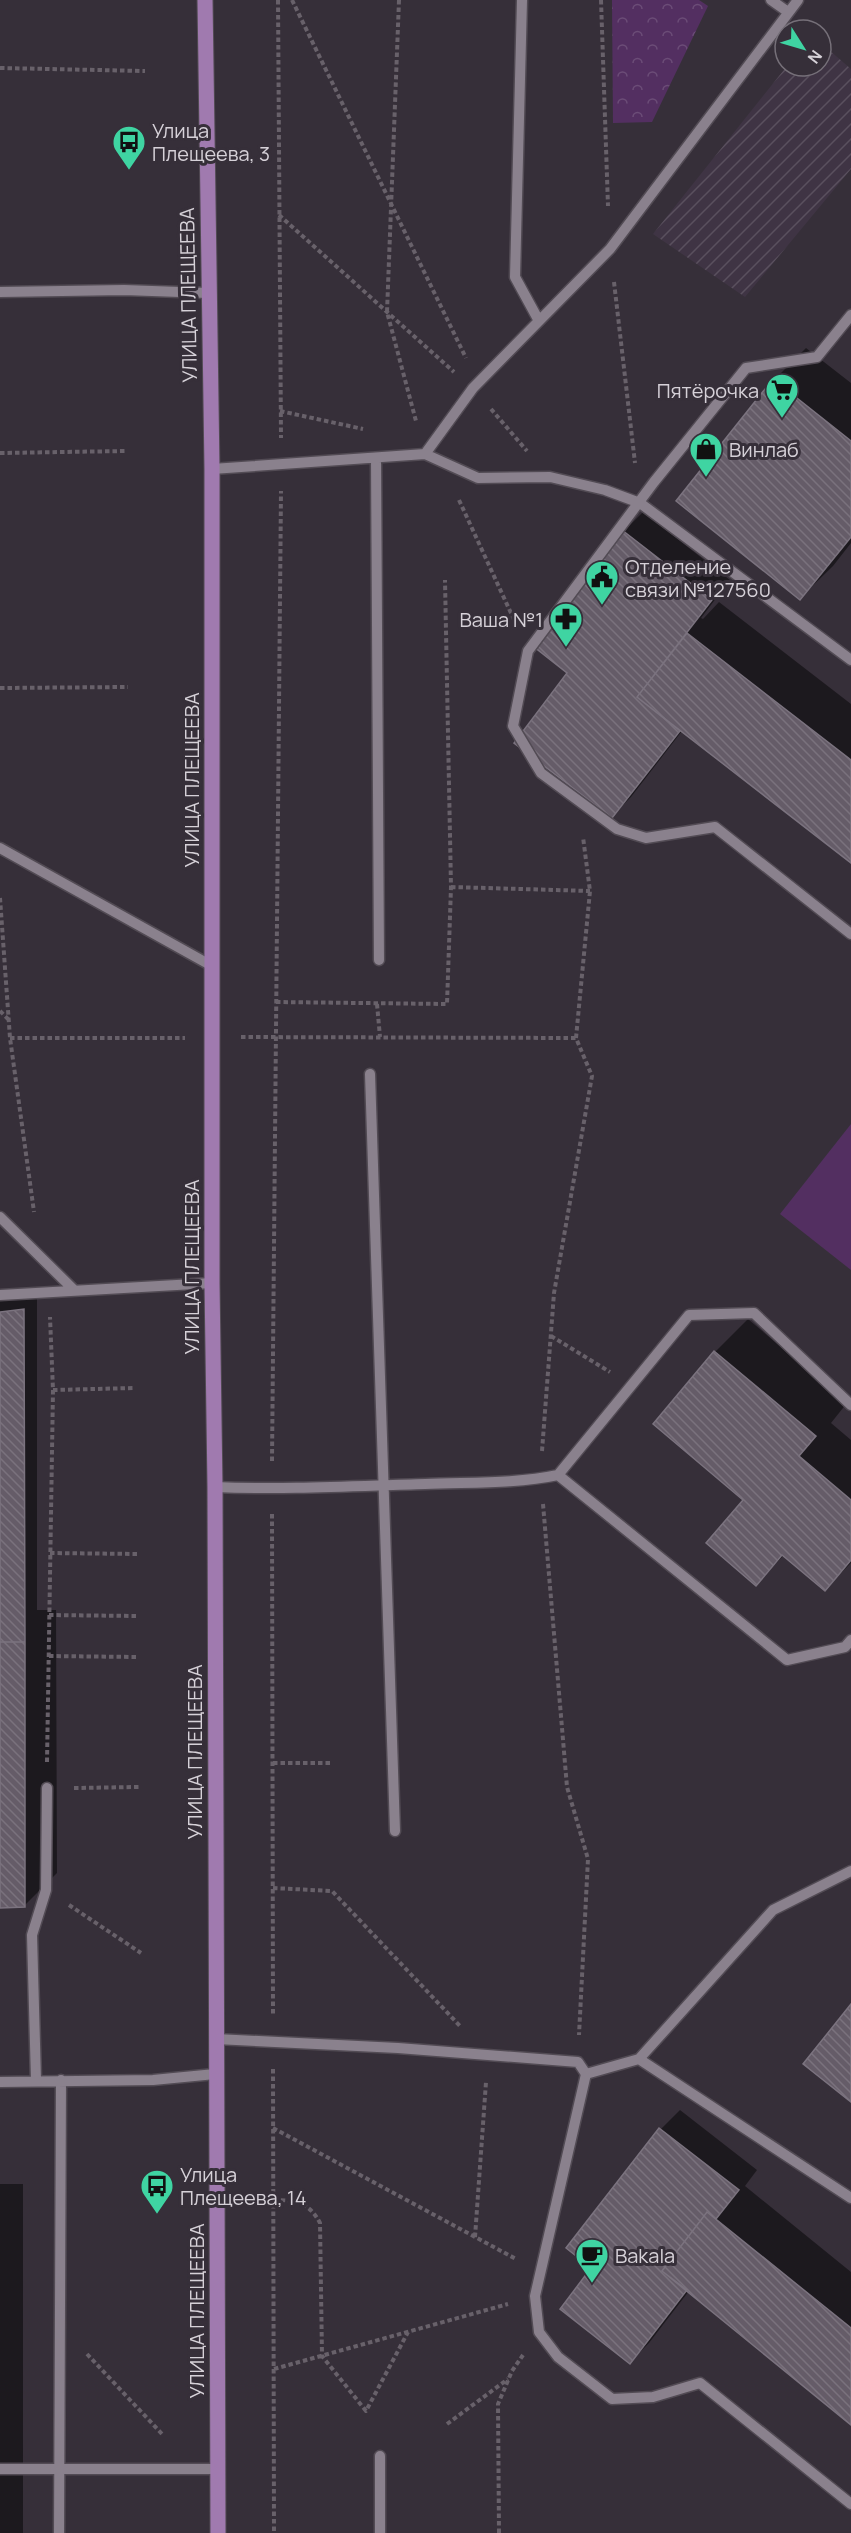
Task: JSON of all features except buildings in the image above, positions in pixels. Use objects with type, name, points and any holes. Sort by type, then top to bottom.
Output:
[{"type":"main road","name":"УЛИЦА ПЛЕЩЕЕВА","points":[[204,0],[212,469],[212,1282],[215,1487],[218,2533]]},
{"type":"lane","points":[[522,0],[515,277],[539,321]]},
{"type":"lane","points":[[771,0],[788,12]]},
{"type":"lane","points":[[425,454],[473,388],[610,249],[798,0]]},
{"type":"lane","points":[[0,292],[124,290],[208,293]]},
{"type":"lane","points":[[851,315],[817,357],[746,368],[528,651],[513,726],[541,773],[617,829],[646,838],[715,827],[851,934]]},
{"type":"lane","points":[[212,469],[425,454],[478,478],[550,477],[605,490],[640,504],[849,655]]},
{"type":"lane","points":[[376,458],[379,960]]},
{"type":"lane","points":[[0,849],[212,966]]},
{"type":"lane","points":[[370,1074],[395,1831]]},
{"type":"lane","points":[[0,1217],[74,1290]]},
{"type":"lane","points":[[0,1294],[212,1282]]},
{"type":"lane","points":[[215,1487],[272,1489],[540,1479],[558,1475],[689,1315],[754,1313],[851,1404]]},
{"type":"lane","points":[[558,1475],[787,1660],[845,1647],[851,1640]]},
{"type":"lane","points":[[36,2080],[32,1935],[46,1890],[47,1788]]},
{"type":"lane","points":[[586,2074],[639,2059],[773,1910],[851,1871]]},
{"type":"lane","points":[[216,2038],[578,2062],[586,2074],[535,2296],[539,2332],[558,2357],[612,2399],[653,2397],[700,2383],[851,2504]]},
{"type":"lane","points":[[639,2059],[851,2198]]},
{"type":"lane","points":[[0,2082],[153,2080],[215,2074]]},
{"type":"lane","points":[[59,2533],[62,2080]]},
{"type":"lane","points":[[380,2456],[380,2533]]},
{"type":"lane","points":[[0,2469],[218,2469]]},
{"type":"path","points":[[278,0],[281,465]]},
{"type":"path","points":[[292,0],[473,372],[473,388]]},
{"type":"path","points":[[399,0],[387,312],[425,454]]},
{"type":"path","points":[[601,0],[610,249],[640,504]]},
{"type":"path","points":[[0,68],[145,71]]},
{"type":"path","points":[[278,214],[473,388],[550,477]]},
{"type":"path","points":[[280,411],[368,430]]},
{"type":"path","points":[[0,453],[126,451]]},
{"type":"path","points":[[457,496],[528,651]]},
{"type":"path","points":[[276,1002],[447,1004],[451,886],[445,580]]},
{"type":"path","points":[[0,688],[128,687]]},
{"type":"path","points":[[451,886],[590,891]]},
{"type":"path","points":[[0,898],[2,956],[10,1038],[40,1257]]},
{"type":"path","points":[[377,1004],[380,1037]]},
{"type":"path","points":[[0,1011],[9,1020]]},
{"type":"path","points":[[10,1038],[576,1038]]},
{"type":"path","points":[[48,1292],[53,1390],[47,1788],[139,1787]]},
{"type":"path","points":[[551,1336],[631,1385]]},
{"type":"path","points":[[53,1390],[135,1388]]},
{"type":"path","points":[[50,1553],[137,1554]]},
{"type":"path","points":[[49,1615],[137,1616]]},
{"type":"path","points":[[49,1656],[138,1657]]},
{"type":"path","points":[[273,1763],[331,1763]]},
{"type":"path","points":[[273,1888],[332,1890],[488,2055],[475,2237]]},
{"type":"path","points":[[46,1890],[141,1953]]},
{"type":"path","points":[[273,2127],[540,2272]]},
{"type":"path","points":[[273,2200],[294,2200],[306,2204],[315,2213],[320,2223],[322,2356],[366,2411],[408,2332]]},
{"type":"path","points":[[274,2369],[535,2296]]},
{"type":"path","points":[[61,2326],[162,2434]]},
{"type":"path","points":[[499,2533],[498,2404],[509,2379],[539,2332]]},
{"type":"path","points":[[447,2424],[509,2379]]},
{"type":"shaded area","points":[[833,53],[851,69],[851,169],[745,297],[653,234],[777,78],[833,78]]},
{"type":"green space","points":[[612,0],[699,0],[708,6],[652,122],[613,123]]},
{"type":"green space","points":[[851,1124],[851,1270],[780,1214]]},
{"type":"place","name":"Улица Плещеева, 3","points":[[129,171]]},
{"type":"place","name":"Пятёрочка","points":[[782,419]]},
{"type":"place","name":"Винлаб","points":[[706,478]]},
{"type":"place","name":"Отделение связи №127560","points":[[602,606]]},
{"type":"place","name":"Ваша №1","points":[[566,648]]},
{"type":"place","name":"Улица Плещеева, 14","points":[[157,2215]]},
{"type":"place","name":"Bakala","points":[[592,2284]]}]
